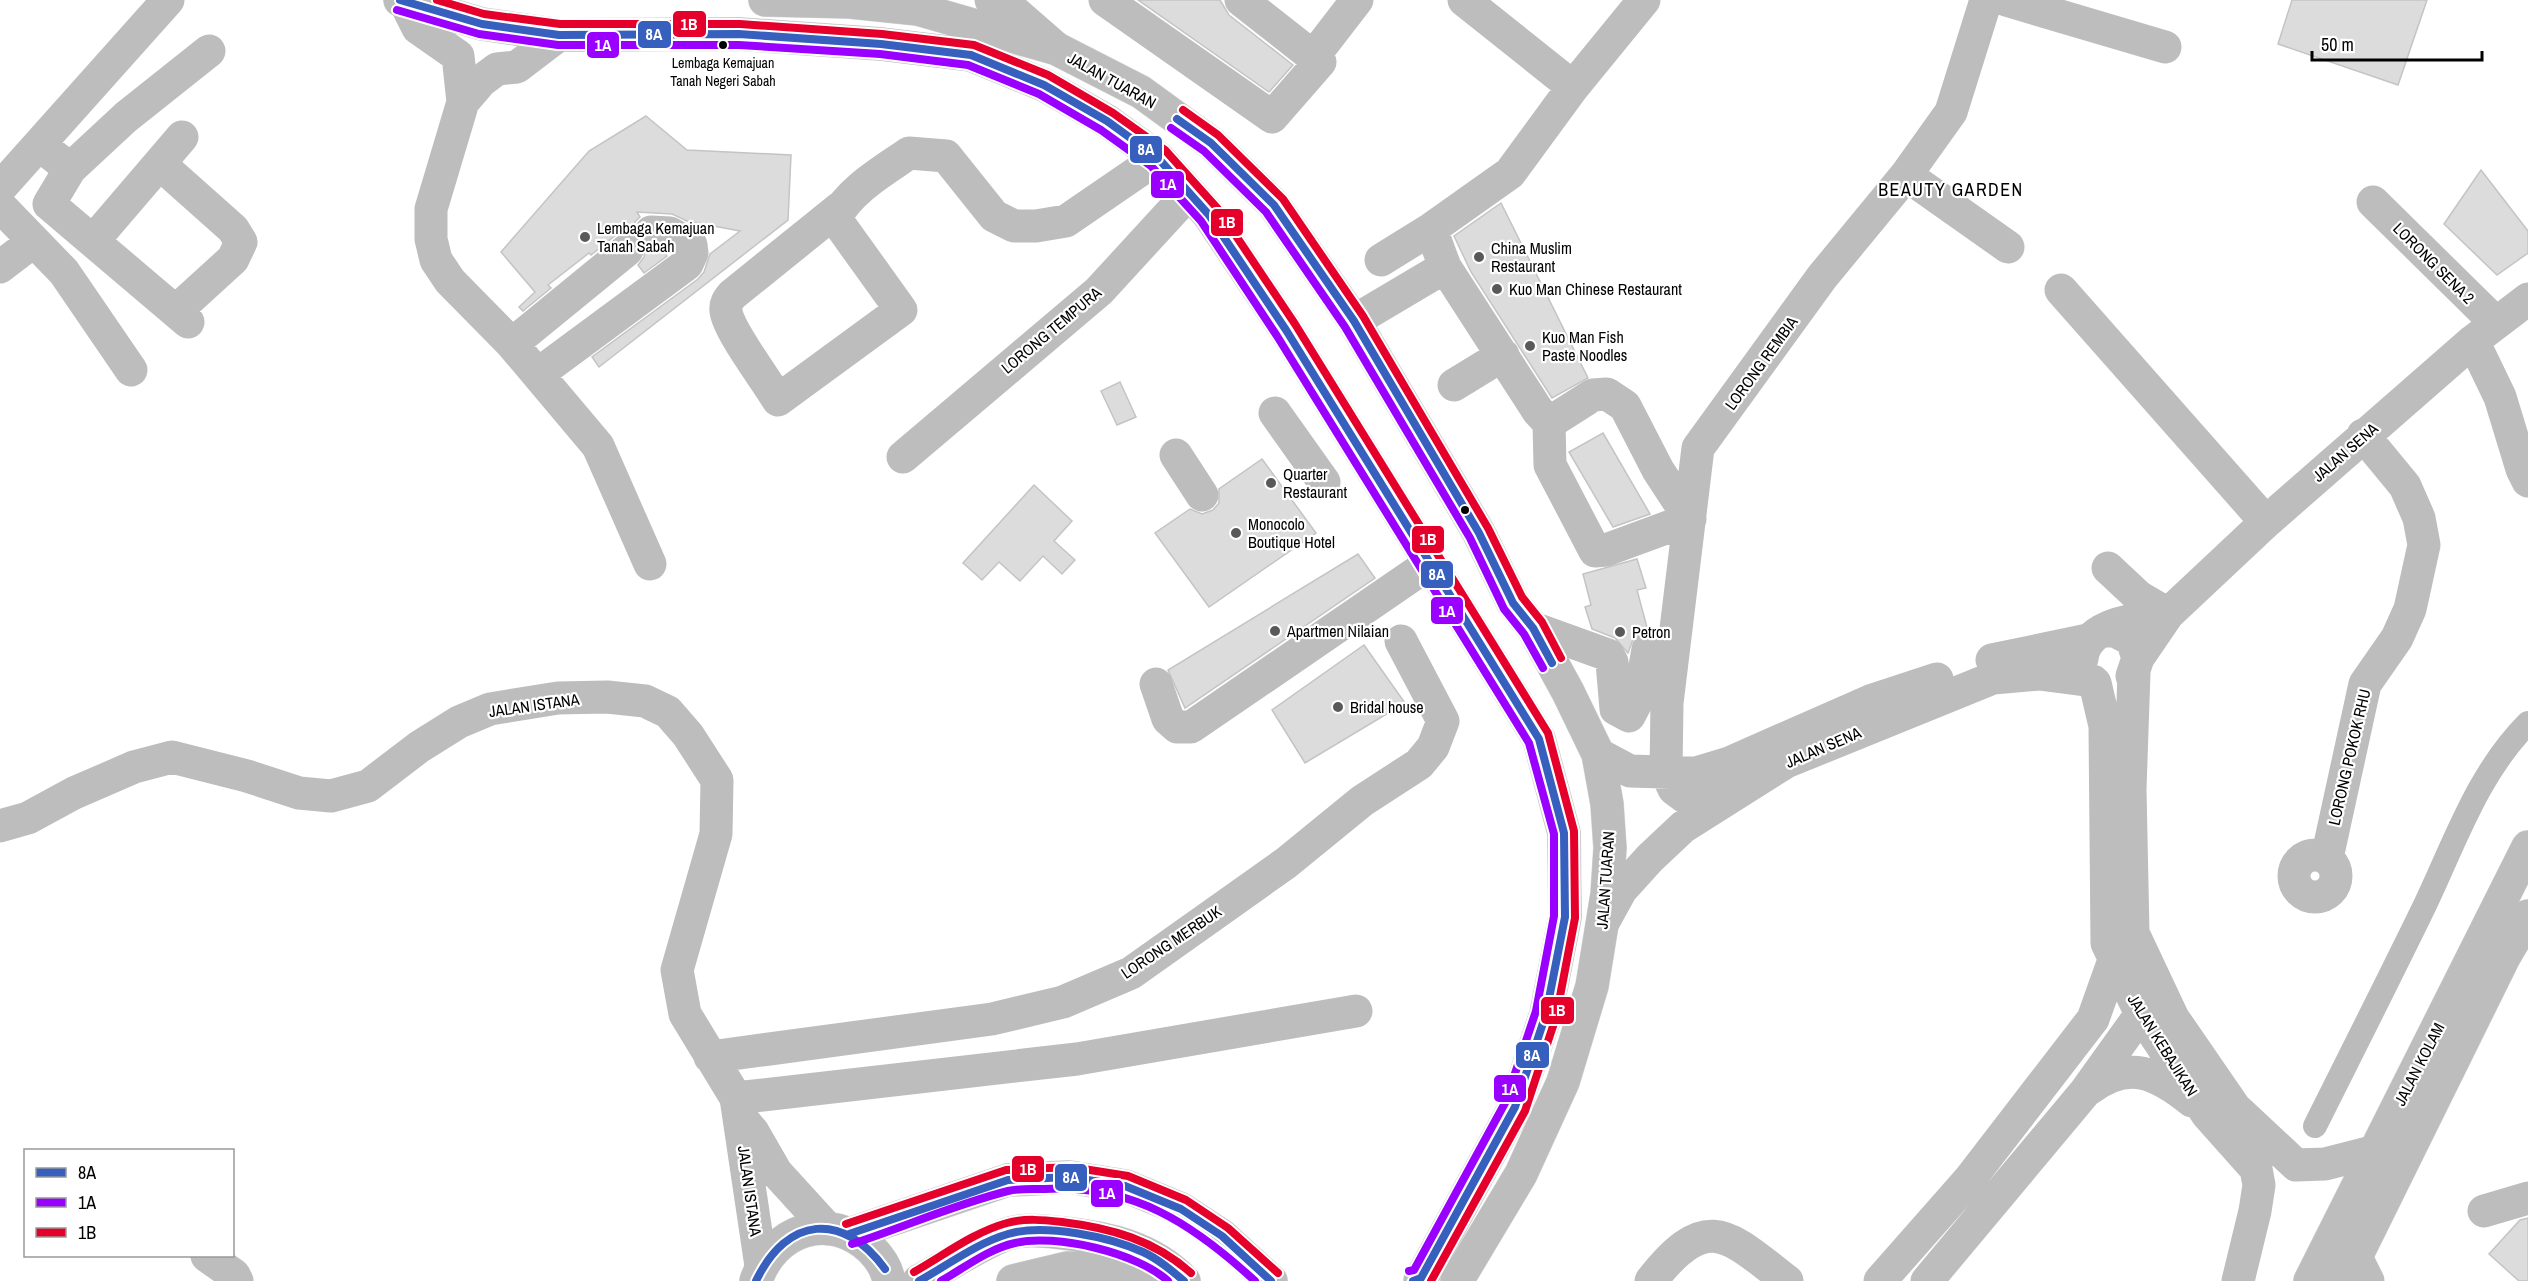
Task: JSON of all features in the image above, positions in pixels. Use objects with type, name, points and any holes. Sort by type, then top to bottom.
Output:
[{"type":"street","points":[[0,188],[168,0]]},
{"type":"street","name":"JALAN TUARAN","points":[[765,0],[850,2],[917,9],[1057,49],[1141,92],[1211,143],[1274,206],[1354,321],[1479,533],[1513,603],[1533,628],[1598,754],[1607,804],[1610,848],[1605,919],[1592,987],[1563,1082],[1521,1174],[1457,1281]]},
{"type":"street","points":[[991,0],[1009,8],[1057,49]]},
{"type":"street","points":[[1105,0],[1272,117],[1320,62],[1241,0]]},
{"type":"street","points":[[1313,57],[1357,0]]},
{"type":"street","points":[[1464,0],[1573,87]]},
{"type":"street","points":[[1381,260],[1431,229],[1510,173],[1573,87],[1644,0]]},
{"type":"street","name":"LORONG REMBIA","points":[[1666,772],[1666,703],[1698,448],[1822,277],[1906,175],[1951,112],[1986,0]]},
{"type":"street","points":[[2006,0],[2165,47]]},
{"type":"street","points":[[402,1],[476,12],[559,35],[739,34],[881,44],[971,55],[1044,85],[1107,121],[1158,158],[1209,215],[1287,330],[1429,564],[1539,739],[1564,833],[1565,916],[1546,1014],[1515,1107],[1418,1280]]},
{"type":"street","points":[[402,1],[418,27],[458,56],[463,102],[431,208],[431,239],[436,260],[450,281],[512,344],[598,446],[650,564]]},
{"type":"street","points":[[463,102],[481,81],[497,69],[517,67],[559,35]]},
{"type":"street","points":[[160,164],[233,229],[241,242],[232,259],[182,316],[49,204],[70,169],[126,117],[209,51]]},
{"type":"street","points":[[93,241],[182,137]]},
{"type":"street","points":[[40,145],[70,169]]},
{"type":"street","points":[[841,207],[836,218],[901,310],[778,400],[733,328],[726,313],[726,303],[732,295],[866,184],[909,153],[946,156],[994,216],[1014,226],[1046,225],[1066,221],[1158,158]]},
{"type":"street","points":[[1906,175],[2008,247]]},
{"type":"street","name":"LORONG TEMPURA","points":[[903,457],[1099,291],[1189,193]]},
{"type":"street","name":"LORONG SENA 2","points":[[2373,202],[2485,332]]},
{"type":"street","points":[[0,206],[64,272],[131,370]]},
{"type":"street","points":[[1431,229],[1445,267],[1538,411],[1549,423],[1550,465],[1595,551],[1606,550],[1690,519],[1658,470],[1625,406],[1607,394],[1593,395],[1549,423]]},
{"type":"street","points":[[512,344],[639,241],[670,233],[691,245],[692,253],[687,264],[538,375]]},
{"type":"street","points":[[0,267],[34,241]]},
{"type":"street","points":[[1354,321],[1445,267]]},
{"type":"street","points":[[2061,290],[2266,522]]},
{"type":"street","name":"JALAN SENA","points":[[1605,919],[1621,890],[1683,827],[1754,780],[1786,762],[1993,678],[2039,674],[2112,687],[2121,685],[2136,666],[2168,614],[2363,435],[2528,298]]},
{"type":"street","points":[[2485,332],[2500,397],[2522,470],[2528,481]]},
{"type":"street","points":[[1454,385],[1503,356]]},
{"type":"street","points":[[1275,413],[1324,482]]},
{"type":"street","name":"LORONG POKOK RHU","points":[[2328,858],[2366,684],[2397,638],[2410,609],[2424,545],[2419,518],[2405,486],[2363,435]]},
{"type":"street","points":[[1176,455],[1202,495]]},
{"type":"street","points":[[1155,684],[1168,719],[1178,728],[1191,727],[1429,564]]},
{"type":"street","points":[[2094,682],[2083,666],[2084,648],[2103,631],[2116,602],[2108,568],[2139,597],[2168,614]]},
{"type":"street","name":"JALAN SENA","points":[[1598,754],[1630,771],[1678,774],[1713,768],[1870,701],[1992,660],[2168,614]]},
{"type":"street","points":[[1533,628],[1608,655],[1612,662],[1616,709],[1629,716],[1640,695],[1648,649]]},
{"type":"street","points":[[2103,631],[2115,631],[2132,640],[2136,666]]},
{"type":"street","name":"LORONG MERBUK","points":[[710,1057],[992,1020],[1063,1002],[1131,973],[1286,863],[1362,801],[1419,764],[1433,747],[1443,721],[1401,641]]},
{"type":"street","name":"JALAN KEBAJIKAN","points":[[2126,954],[2133,933],[2130,789],[2136,666]]},
{"type":"street","points":[[2055,676],[2105,726]]},
{"type":"street","name":"JALAN KEBAJIKAN","points":[[2094,682],[2105,726],[2105,927],[2107,943],[2126,954],[2235,1108],[2296,1165],[2325,1164],[2376,1151]]},
{"type":"street","name":"JALAN ISTANA","points":[[0,826],[28,818],[74,793],[134,767],[172,757],[247,776],[299,793],[331,796],[368,786],[419,747],[459,722],[490,709],[558,698],[607,697],[645,701],[668,712],[688,735],[717,780],[717,834],[677,970],[685,1014],[776,1172],[839,1232],[860,1239],[877,1254],[889,1281]]},
{"type":"street","points":[[1666,772],[1674,789],[1689,800],[1703,800],[1754,780]]},
{"type":"street","name":"JALAN KOLAM","points":[[2310,1281],[2526,851]]},
{"type":"street","name":"JALAN KOLAM","points":[[2356,1273],[2504,957],[2528,916]]},
{"type":"street","points":[[1928,1281],[2085,1092],[2141,1014],[2147,996],[2126,954]]},
{"type":"street","points":[[1888,1278],[1969,1180],[2093,1019],[2126,954]]},
{"type":"street","points":[[737,1107],[1077,1059],[1356,1011]]},
{"type":"street","name":"JALAN KEBAJIKAN","points":[[2141,1014],[2207,1114],[2256,1169],[2255,1211],[2238,1281]]},
{"type":"street","points":[[2085,1092],[2107,1076],[2133,1071],[2167,1081],[2207,1114]]},
{"type":"street","name":"JALAN ISTANA","points":[[737,1107],[759,1273]]},
{"type":"street","points":[[759,1273],[775,1247],[794,1234],[816,1228],[839,1232],[1008,1180],[1069,1177],[1125,1186],[1181,1209],[1222,1236],[1271,1281]]},
{"type":"street","points":[[2484,1211],[2528,1198]]},
{"type":"street","points":[[919,1281],[1006,1234],[1040,1230],[1108,1239],[1144,1252],[1170,1267],[1184,1281]]},
{"type":"street","points":[[1661,1277],[1675,1253],[1692,1241],[1710,1236],[1726,1237],[1787,1281]]},
{"type":"street","points":[[2324,1281],[2333,1262],[2343,1254],[2356,1273]]},
{"type":"street","points":[[208,1257],[234,1275],[237,1281]]},
{"type":"street","points":[[1013,1281],[1067,1268],[1111,1267],[1155,1281]]},
{"type":"building","points":[[1138,0],[1220,0],[1229,15],[1293,65],[1269,92]]},
{"type":"building","points":[[2292,0],[2427,0],[2398,85],[2278,44]]},
{"type":"building","name":"Lembaga Kemajuan Tanah Sabah","points":[[646,116],[687,150],[791,155],[788,220],[599,367],[592,357],[698,279],[704,272],[710,254],[740,231],[687,221],[672,214],[637,212],[640,217],[635,222],[632,232],[616,235],[591,255],[589,253],[548,285],[551,288],[523,311],[519,307],[535,292],[501,252],[589,151]]},
{"type":"building","points":[[2481,170],[2528,231],[2528,253],[2497,275],[2444,224]]},
{"type":"building","points":[[1501,203],[1588,378],[1552,398],[1471,272],[1454,236]]},
{"type":"building","points":[[645,249],[664,251],[667,256],[644,273],[638,265],[644,257]]},
{"type":"building","points":[[1120,382],[1136,417],[1117,425],[1101,391]]},
{"type":"building","points":[[1603,433],[1650,514],[1613,527],[1569,452]]},
{"type":"building","name":"Monocolo Boutique Hotel","points":[[1262,459],[1316,533],[1209,607],[1155,533],[1190,509],[1202,514],[1213,510],[1219,503],[1219,489]]},
{"type":"building","points":[[1034,485],[1072,521],[1054,541],[1075,560],[1062,574],[1043,556],[1020,581],[999,562],[982,580],[963,563]]},
{"type":"building","name":"Apartmen Nilaian","points":[[1358,554],[1375,578],[1185,708],[1168,670]]},
{"type":"building","points":[[1637,559],[1646,588],[1637,590],[1648,631],[1634,637],[1628,653],[1615,638],[1592,629],[1585,607],[1591,605],[1583,574]]},
{"type":"building","name":"Bridal house","points":[[1364,645],[1405,703],[1305,763],[1272,710]]},
{"type":"building","points":[[2528,1218],[2528,1281],[2519,1281],[2489,1254],[2520,1220]]},
{"type":"waterway","points":[[2315,1126],[2425,905],[2481,786],[2510,743],[2528,723]]},
{"type":"transit line","name":"8A","points":[[400,0],[482,24],[559,35],[739,34],[881,44],[971,55],[1044,85],[1107,121],[1158,158],[1209,215],[1286,330],[1539,739],[1564,833],[1565,917],[1546,1014],[1515,1107],[1421,1278],[1413,1281]]},
{"type":"transit line","name":"1B","points":[[437,0],[484,14],[560,24],[740,24],[882,34],[974,45],[1048,75],[1113,113],[1165,150],[1218,209],[1295,324],[1548,733],[1574,831],[1575,918],[1556,1017],[1525,1111],[1431,1281]]},
{"type":"transit line","name":"1A","points":[[397,10],[479,34],[558,45],[739,45],[880,54],[968,65],[1039,94],[1101,130],[1151,166],[1201,221],[1277,336],[1529,743],[1554,834],[1554,916],[1536,1011],[1505,1103],[1414,1270],[1409,1271]]},
{"type":"transit line","name":"1B","points":[[1183,110],[1218,135],[1283,199],[1363,316],[1488,528],[1522,597],[1542,622],[1561,658]]},
{"type":"transit line","name":"8A","points":[[1177,119],[1211,143],[1274,205],[1354,321],[1479,533],[1513,603],[1533,628],[1552,663]]},
{"type":"transit line","name":"1A","points":[[1171,128],[1204,151],[1266,212],[1345,327],[1470,538],[1504,609],[1524,634],[1543,668]]},
{"type":"transit line","name":"1B","points":[[846,1224],[1006,1170],[1071,1167],[1128,1176],[1186,1200],[1228,1228],[1278,1273]]},
{"type":"transit line","name":"8A","points":[[849,1234],[1008,1180],[1069,1177],[1125,1186],[1181,1209],[1222,1236],[1271,1281]]},
{"type":"transit line","name":"1A","points":[[852,1244],[969,1202],[1008,1191],[1077,1189],[1106,1193],[1160,1212],[1208,1242],[1255,1281]]},
{"type":"transit line","name":"1B","points":[[914,1272],[983,1232],[1007,1223],[1034,1220],[1098,1228],[1131,1237],[1162,1252],[1191,1273]]},
{"type":"transit line","name":"8A","points":[[756,1281],[769,1259],[783,1244],[799,1233],[816,1229],[834,1230],[851,1237],[869,1250],[885,1269]]},
{"type":"transit line","name":"8A","points":[[919,1281],[996,1238],[1023,1231],[1040,1230],[1077,1233],[1129,1246],[1154,1258],[1184,1281]]},
{"type":"transit line","name":"1A","points":[[941,1281],[995,1250],[1015,1243],[1032,1241],[1073,1243],[1117,1254],[1137,1262],[1168,1281]]},
{"type":"place","name":"Lembaga Kemajuan Tanah Negeri Sabah","points":[[723,45]]},
{"type":"place","name":"Lembaga Kemajuan Tanah Sabah","points":[[585,237]]},
{"type":"place","name":"China Muslim Restaurant","points":[[1479,257]]},
{"type":"place","name":"Kuo Man Chinese Restaurant","points":[[1497,289]]},
{"type":"place","name":"Kuo Man Fish Paste Noodles","points":[[1530,346]]},
{"type":"place","name":"Quarter Restaurant","points":[[1271,483]]},
{"type":"place","name":"Monocolo Boutique Hotel","points":[[1236,533]]},
{"type":"place","name":"Apartmen Nilaian","points":[[1275,631]]},
{"type":"place","name":"Petron","points":[[1620,632]]},
{"type":"place","name":"Bridal house","points":[[1338,707]]},
{"type":"district","name":"BEAUTY GARDEN","points":[[1951,190]]}]
